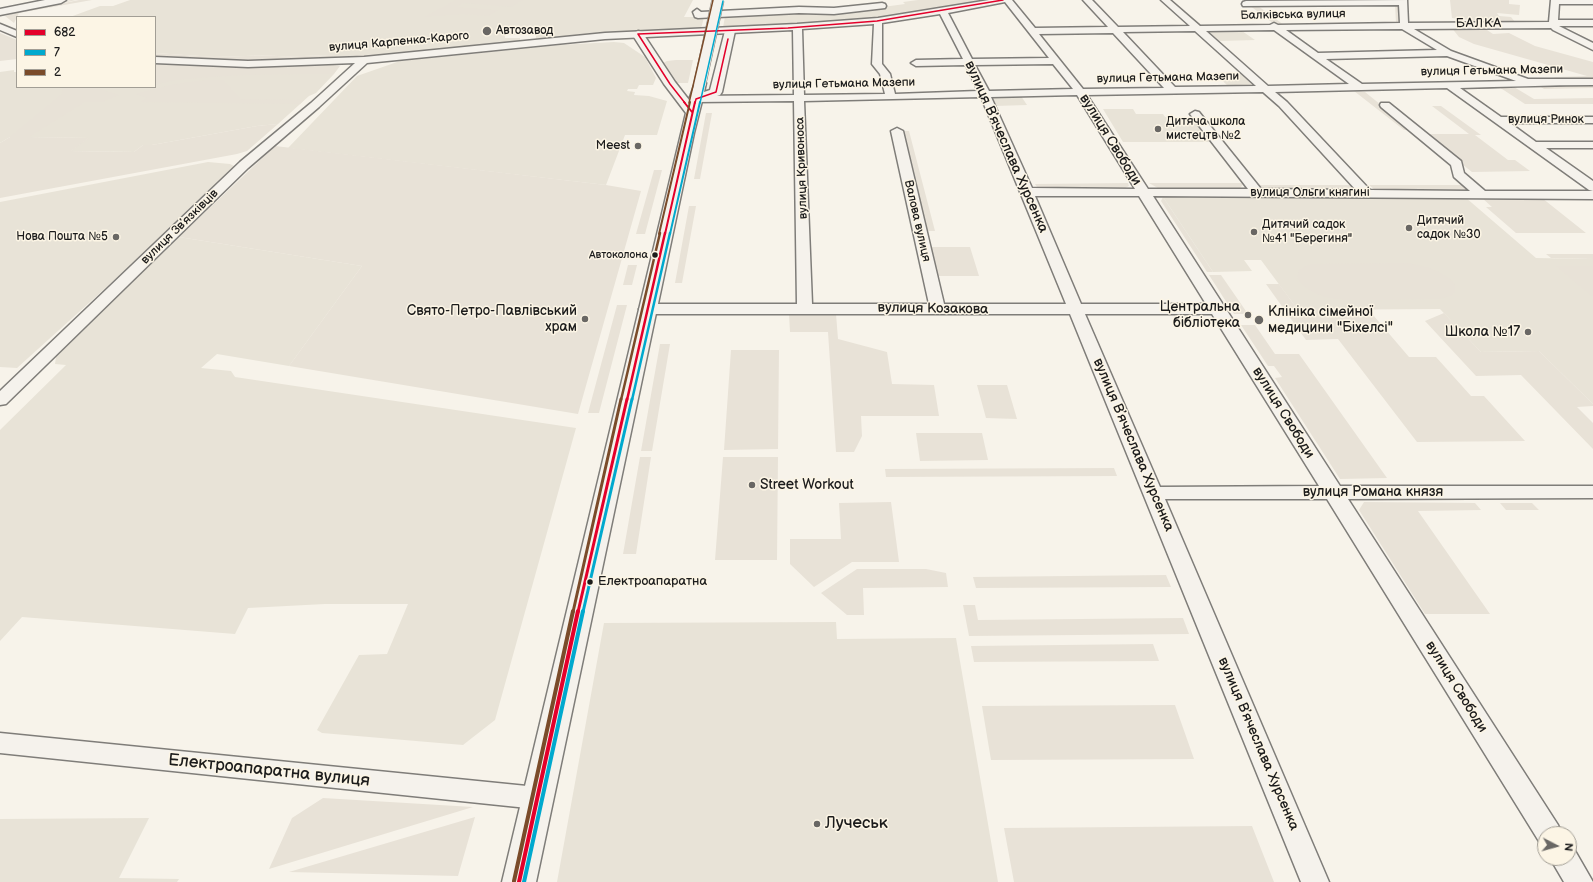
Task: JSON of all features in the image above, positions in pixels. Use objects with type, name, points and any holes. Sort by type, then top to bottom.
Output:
[{"type":"main road","points":[[0,12],[61,0]]},
{"type":"main road","points":[[519,882],[718,0]]},
{"type":"main road","points":[[694,105],[716,92],[730,31]]},
{"type":"main road","points":[[638,34],[670,84],[694,105]]},
{"type":"street","points":[[799,0],[799,10]]},
{"type":"street","name":"вулиця Карпенка-Карого","points":[[156,60],[248,64],[364,60],[557,40],[638,34],[730,31],[878,21],[1003,0]]},
{"type":"street","name":"вулиця Свободи","points":[[1008,0],[1080,92],[1544,826]]},
{"type":"street","points":[[1087,0],[1172,91]]},
{"type":"street","points":[[1165,0],[1284,104],[1367,194]]},
{"type":"street","points":[[1243,2],[1403,1],[1404,26],[1448,53],[1531,82]]},
{"type":"street","points":[[1593,2],[1555,1],[1553,24],[1560,31],[1593,47]]},
{"type":"street","points":[[1243,2],[1360,87]]},
{"type":"street","points":[[700,10],[698,15],[701,16],[799,10],[834,11],[879,3]]},
{"type":"street","name":"вулиця Вʼячеслава Хурсенка","points":[[943,11],[985,94],[1027,192],[1315,882]]},
{"type":"street","points":[[0,19],[14,32]]},
{"type":"street","points":[[878,21],[877,64],[885,74],[891,97]]},
{"type":"street","name":"Балківська вулиця","points":[[1034,32],[1593,23]]},
{"type":"street","points":[[0,27],[14,32]]},
{"type":"street","name":"вулиця Кривоноса","points":[[797,27],[806,308]]},
{"type":"street","points":[[1316,56],[1448,53]]},
{"type":"street","name":"вулиця Звʼязківців","points":[[0,400],[244,165],[315,105],[364,60]]},
{"type":"street","points":[[916,63],[1056,61]]},
{"type":"street","name":"вулиця Гетьмана Мазепи","points":[[694,105],[799,98],[1450,86],[1531,82],[1593,82]]},
{"type":"street","points":[[1450,86],[1593,187]]},
{"type":"street","points":[[1385,105],[1457,164],[1458,174],[1480,194]]},
{"type":"street","points":[[1195,114],[1257,193]]},
{"type":"street","name":"вулиця Ринок","points":[[1498,120],[1593,120]]},
{"type":"street","name":"Валова вулиця","points":[[897,131],[938,310]]},
{"type":"street","name":"вулиця Ринок","points":[[1534,145],[1593,145]]},
{"type":"street","name":"вулиця Ольги княгині","points":[[1027,192],[1593,195]]},
{"type":"street","name":"вулиця Козакова","points":[[648,309],[806,308],[938,310],[1218,310]]},
{"type":"street","name":"вулиця Романа князя","points":[[1153,493],[1593,492]]},
{"type":"street","name":"Електроапаратна вулиця","points":[[0,743],[537,798]]},
{"type":"street","points":[[1569,866],[1579,882]]},
{"type":"shaded area","points":[[71,0],[76,0],[49,6],[79,0],[92,0],[19,13],[16,16],[14,23],[5,16],[15,13],[15,11]]},
{"type":"shaded area","points":[[130,0],[693,0],[684,17],[704,17],[701,29],[604,33],[536,40],[536,34],[505,35],[505,38],[520,38],[520,41],[451,50],[332,57],[332,55],[276,57],[278,55],[214,57],[156,53],[156,16],[73,16],[100,6],[113,6]]},
{"type":"shaded area","points":[[456,0],[523,0],[511,7],[463,3],[456,7],[498,10],[488,16],[466,14],[424,17]]},
{"type":"shaded area","points":[[918,0],[983,0],[942,9],[876,18],[723,28],[725,16],[802,11],[846,12],[905,4],[903,2]]},
{"type":"shaded area","points":[[1450,0],[1509,0],[1509,4],[1520,5],[1519,15],[1497,13],[1499,16],[1511,17],[1515,22],[1471,22],[1469,20],[1452,18]]},
{"type":"shaded area","points":[[1400,2],[1401,25],[1278,27],[1249,5]],"holes":[[[1395,4],[1396,23],[1284,25],[1258,6]]]},
{"type":"shaded area","points":[[1481,26],[1493,34],[1509,33],[1535,46],[1593,62],[1593,79],[1543,80],[1557,77],[1587,76],[1474,44],[1459,37],[1451,27]]},
{"type":"shaded area","points":[[1207,31],[1242,31],[1255,40],[1219,41]]},
{"type":"shaded area","points":[[0,33],[16,40],[16,59],[0,61]]},
{"type":"shaded area","points":[[614,42],[624,43],[645,57],[656,78],[653,85],[639,85],[637,89],[628,89],[627,91],[635,92],[634,95],[649,96],[667,101],[657,135],[625,135],[606,185],[288,148],[357,76],[400,61],[559,45]]},
{"type":"shaded area","points":[[451,50],[346,58],[253,61],[156,57],[156,53],[214,57],[333,55],[332,57]]},
{"type":"shaded area","points":[[693,60],[688,83],[677,83],[661,64],[667,61]]},
{"type":"shaded area","points":[[156,63],[244,67],[340,66],[334,74],[266,74],[226,76],[156,85]]},
{"type":"shaded area","points":[[14,70],[14,72],[16,72],[16,88],[156,88],[156,72],[222,74],[334,74],[316,93],[309,96],[278,124],[257,126],[152,145],[143,145],[134,152],[70,151],[88,138],[10,137],[0,143],[0,72]]},
{"type":"shaded area","points":[[1214,73],[1240,73],[1255,86],[1228,86]]},
{"type":"shaded area","points":[[204,80],[223,80],[240,99],[304,100],[300,104],[141,102],[147,98],[135,94],[170,85]]},
{"type":"shaded area","points":[[1593,84],[1593,88],[1544,89],[1538,85]]},
{"type":"shaded area","points":[[1499,87],[1514,87],[1534,99],[1593,98],[1593,104],[1525,104]]},
{"type":"shaded area","points":[[63,88],[97,88],[119,95],[102,102],[85,102],[29,137],[89,138],[71,151],[134,152],[143,145],[152,145],[257,126],[278,124],[247,151],[237,154],[0,198],[0,143],[10,137],[61,95]]},
{"type":"shaded area","points":[[1354,91],[1365,92],[1412,130],[1404,130]]},
{"type":"shaded area","points":[[1021,96],[1027,105],[995,106],[989,97]]},
{"type":"shaded area","points":[[1432,106],[1441,106],[1481,135],[1475,135],[1508,160],[1515,160],[1530,171],[1472,172],[1424,134],[1469,134]]},
{"type":"shaded area","name":"Дитяча школа мистецтв №2","points":[[1103,109],[1133,109],[1136,114],[1163,114],[1165,117],[1191,117],[1211,142],[1123,142]]},
{"type":"shaded area","points":[[706,113],[712,113],[700,179],[694,179]]},
{"type":"shaded area","points":[[900,131],[909,131],[935,231],[924,231]]},
{"type":"shaded area","points":[[275,146],[606,185],[641,191],[578,414],[289,366],[362,266],[179,237]]},
{"type":"shaded area","points":[[208,162],[230,164],[234,166],[173,227],[17,368],[0,367],[0,202]]},
{"type":"shaded area","points":[[654,170],[662,170],[645,234],[636,234]]},
{"type":"shaded area","points":[[1128,183],[1129,186],[1123,189],[1049,189],[1037,187],[1035,184]]},
{"type":"shaded area","points":[[1149,183],[1244,183],[1238,191],[1163,191]]},
{"type":"shaded area","points":[[1256,185],[1353,185],[1351,191],[1271,191]]},
{"type":"shaded area","points":[[1369,185],[1467,185],[1473,191],[1375,190]]},
{"type":"shaded area","points":[[1163,197],[1465,197],[1536,258],[1593,259],[1593,404],[1539,351],[1481,352],[1440,309],[1298,310],[1261,260],[1244,260],[1252,271],[1213,272]]},
{"type":"shaded area","points":[[1163,197],[1213,272],[1207,272],[1161,201]]},
{"type":"shaded area","points":[[1482,198],[1542,198],[1586,233],[1516,233],[1486,207],[1492,207]]},
{"type":"shaded area","points":[[689,206],[696,206],[682,283],[675,283]]},
{"type":"shaded area","points":[[179,237],[362,266],[289,366],[217,354],[201,368],[231,371],[235,377],[576,428],[495,720],[463,745],[322,733],[317,730],[359,655],[387,654],[408,604],[325,604],[248,608],[235,634],[22,617],[0,641],[0,430],[66,365],[55,364],[56,357]]},
{"type":"shaded area","points":[[928,247],[970,247],[979,276],[934,276]]},
{"type":"shaded area","points":[[1546,254],[1593,254],[1593,259],[1551,258]]},
{"type":"shaded area","points":[[1407,263],[1427,267],[1439,272],[1455,285],[1455,292],[1452,295],[1441,299],[1338,299],[1326,297],[1314,292],[1304,286],[1297,277],[1299,270],[1307,265],[1314,264]]},
{"type":"shaded area","points":[[628,265],[637,265],[632,285],[623,285]]},
{"type":"shaded area","points":[[1556,266],[1593,266],[1593,297]]},
{"type":"shaded area","points":[[1209,275],[1221,275],[1248,314],[1234,314]]},
{"type":"shaded area","points":[[1266,284],[1279,284],[1298,310],[1368,309],[1409,357],[1436,357],[1471,396],[1484,396],[1525,441],[1417,442],[1338,339],[1306,340]]},
{"type":"shaded area","points":[[617,305],[627,305],[599,413],[588,413]]},
{"type":"shaded area","points":[[1444,313],[1481,352],[1539,351],[1593,404],[1593,406],[1577,407],[1593,423],[1593,449],[1521,375],[1476,376],[1425,321]]},
{"type":"shaded area","points":[[789,314],[836,314],[838,339],[887,352],[892,384],[934,385],[939,416],[861,416],[862,436],[854,452],[836,452],[828,332],[790,332]]},
{"type":"shaded area","points":[[1241,325],[1255,325],[1275,354],[1299,354],[1387,478],[1340,479],[1275,378],[1282,377],[1274,366],[1268,366]]},
{"type":"shaded area","points":[[660,344],[670,344],[652,451],[641,451]]},
{"type":"shaded area","points":[[731,350],[779,350],[778,449],[724,450]]},
{"type":"shaded area","points":[[977,385],[1007,385],[1017,419],[986,418]]},
{"type":"shaded area","points":[[916,433],[982,433],[988,460],[920,461]]},
{"type":"shaded area","points":[[640,457],[651,457],[636,554],[623,554]]},
{"type":"shaded area","points":[[723,457],[778,457],[777,560],[715,560]]},
{"type":"shaded area","points":[[1114,468],[1117,476],[886,477],[885,469]]},
{"type":"shaded area","points":[[891,502],[899,562],[852,562],[814,587],[790,564],[790,539],[841,539],[839,503]]},
{"type":"shaded area","points":[[1364,502],[1475,503],[1481,510],[1418,511],[1490,614],[1425,614],[1359,510]]},
{"type":"shaded area","points":[[1500,503],[1532,503],[1539,510],[1506,510]]},
{"type":"shaded area","points":[[857,569],[926,569],[946,573],[948,587],[863,588],[864,615],[847,615],[821,593]]},
{"type":"shaded area","points":[[1166,575],[1171,587],[976,588],[973,577]]},
{"type":"shaded area","points":[[963,605],[975,605],[978,620],[1183,618],[1189,634],[969,636]]},
{"type":"shaded area","points":[[836,622],[837,639],[956,638],[998,882],[557,882],[604,623]]},
{"type":"shaded area","points":[[1153,644],[1159,661],[974,662],[971,646]]},
{"type":"shaded area","points":[[1175,705],[1194,759],[991,760],[982,706]]},
{"type":"shaded area","points":[[323,798],[473,807],[269,869],[292,818]]},
{"type":"shaded area","points":[[475,817],[458,876],[289,872]]},
{"type":"shaded area","points":[[149,818],[119,878],[179,879],[177,882],[0,882],[0,819]]},
{"type":"shaded area","points":[[1252,826],[1274,882],[1014,882],[1004,828]]},
{"type":"transit line","name":"2","points":[[514,881],[579,584],[713,0]]},
{"type":"transit line","name":"682","points":[[638,34],[788,28],[877,21],[1003,0]]},
{"type":"transit line","name":"7","points":[[524,882],[589,586],[723,1]]},
{"type":"transit line","name":"682","points":[[638,34],[670,84],[692,112]]},
{"type":"transit line","name":"682","points":[[696,99],[716,92],[728,39]]},
{"type":"transit line","name":"682","points":[[519,882],[584,585],[696,99]]},
{"type":"place","name":"Автозавод","points":[[487,31]]},
{"type":"place","name":"Дитяча школа мистецтв №2","points":[[1158,129]]},
{"type":"place","name":"Meest","points":[[638,146]]},
{"type":"place","name":"Дитячий садок №30","points":[[1409,228]]},
{"type":"place","name":"Дитячий садок №41 \"Берегиня\"","points":[[1254,232]]},
{"type":"place","name":"Нова Пошта №5","points":[[116,237]]},
{"type":"place","name":"Автоколона","points":[[655,255]]},
{"type":"place","name":"Центральна бібліотека","points":[[1248,315]]},
{"type":"place","name":"Свято-Петро-Павлівський храм","points":[[585,319]]},
{"type":"place","name":"Клініка сімейної медицини \"Біхелсі\"","points":[[1259,320]]},
{"type":"place","name":"Школа №17","points":[[1528,332]]},
{"type":"place","name":"Street Workout","points":[[752,485]]},
{"type":"place","name":"Електроапаратна","points":[[590,582]]},
{"type":"place","name":"Лучеськ","points":[[817,824]]},
{"type":"district","name":"БАЛКА","points":[[1479,24]]}]
